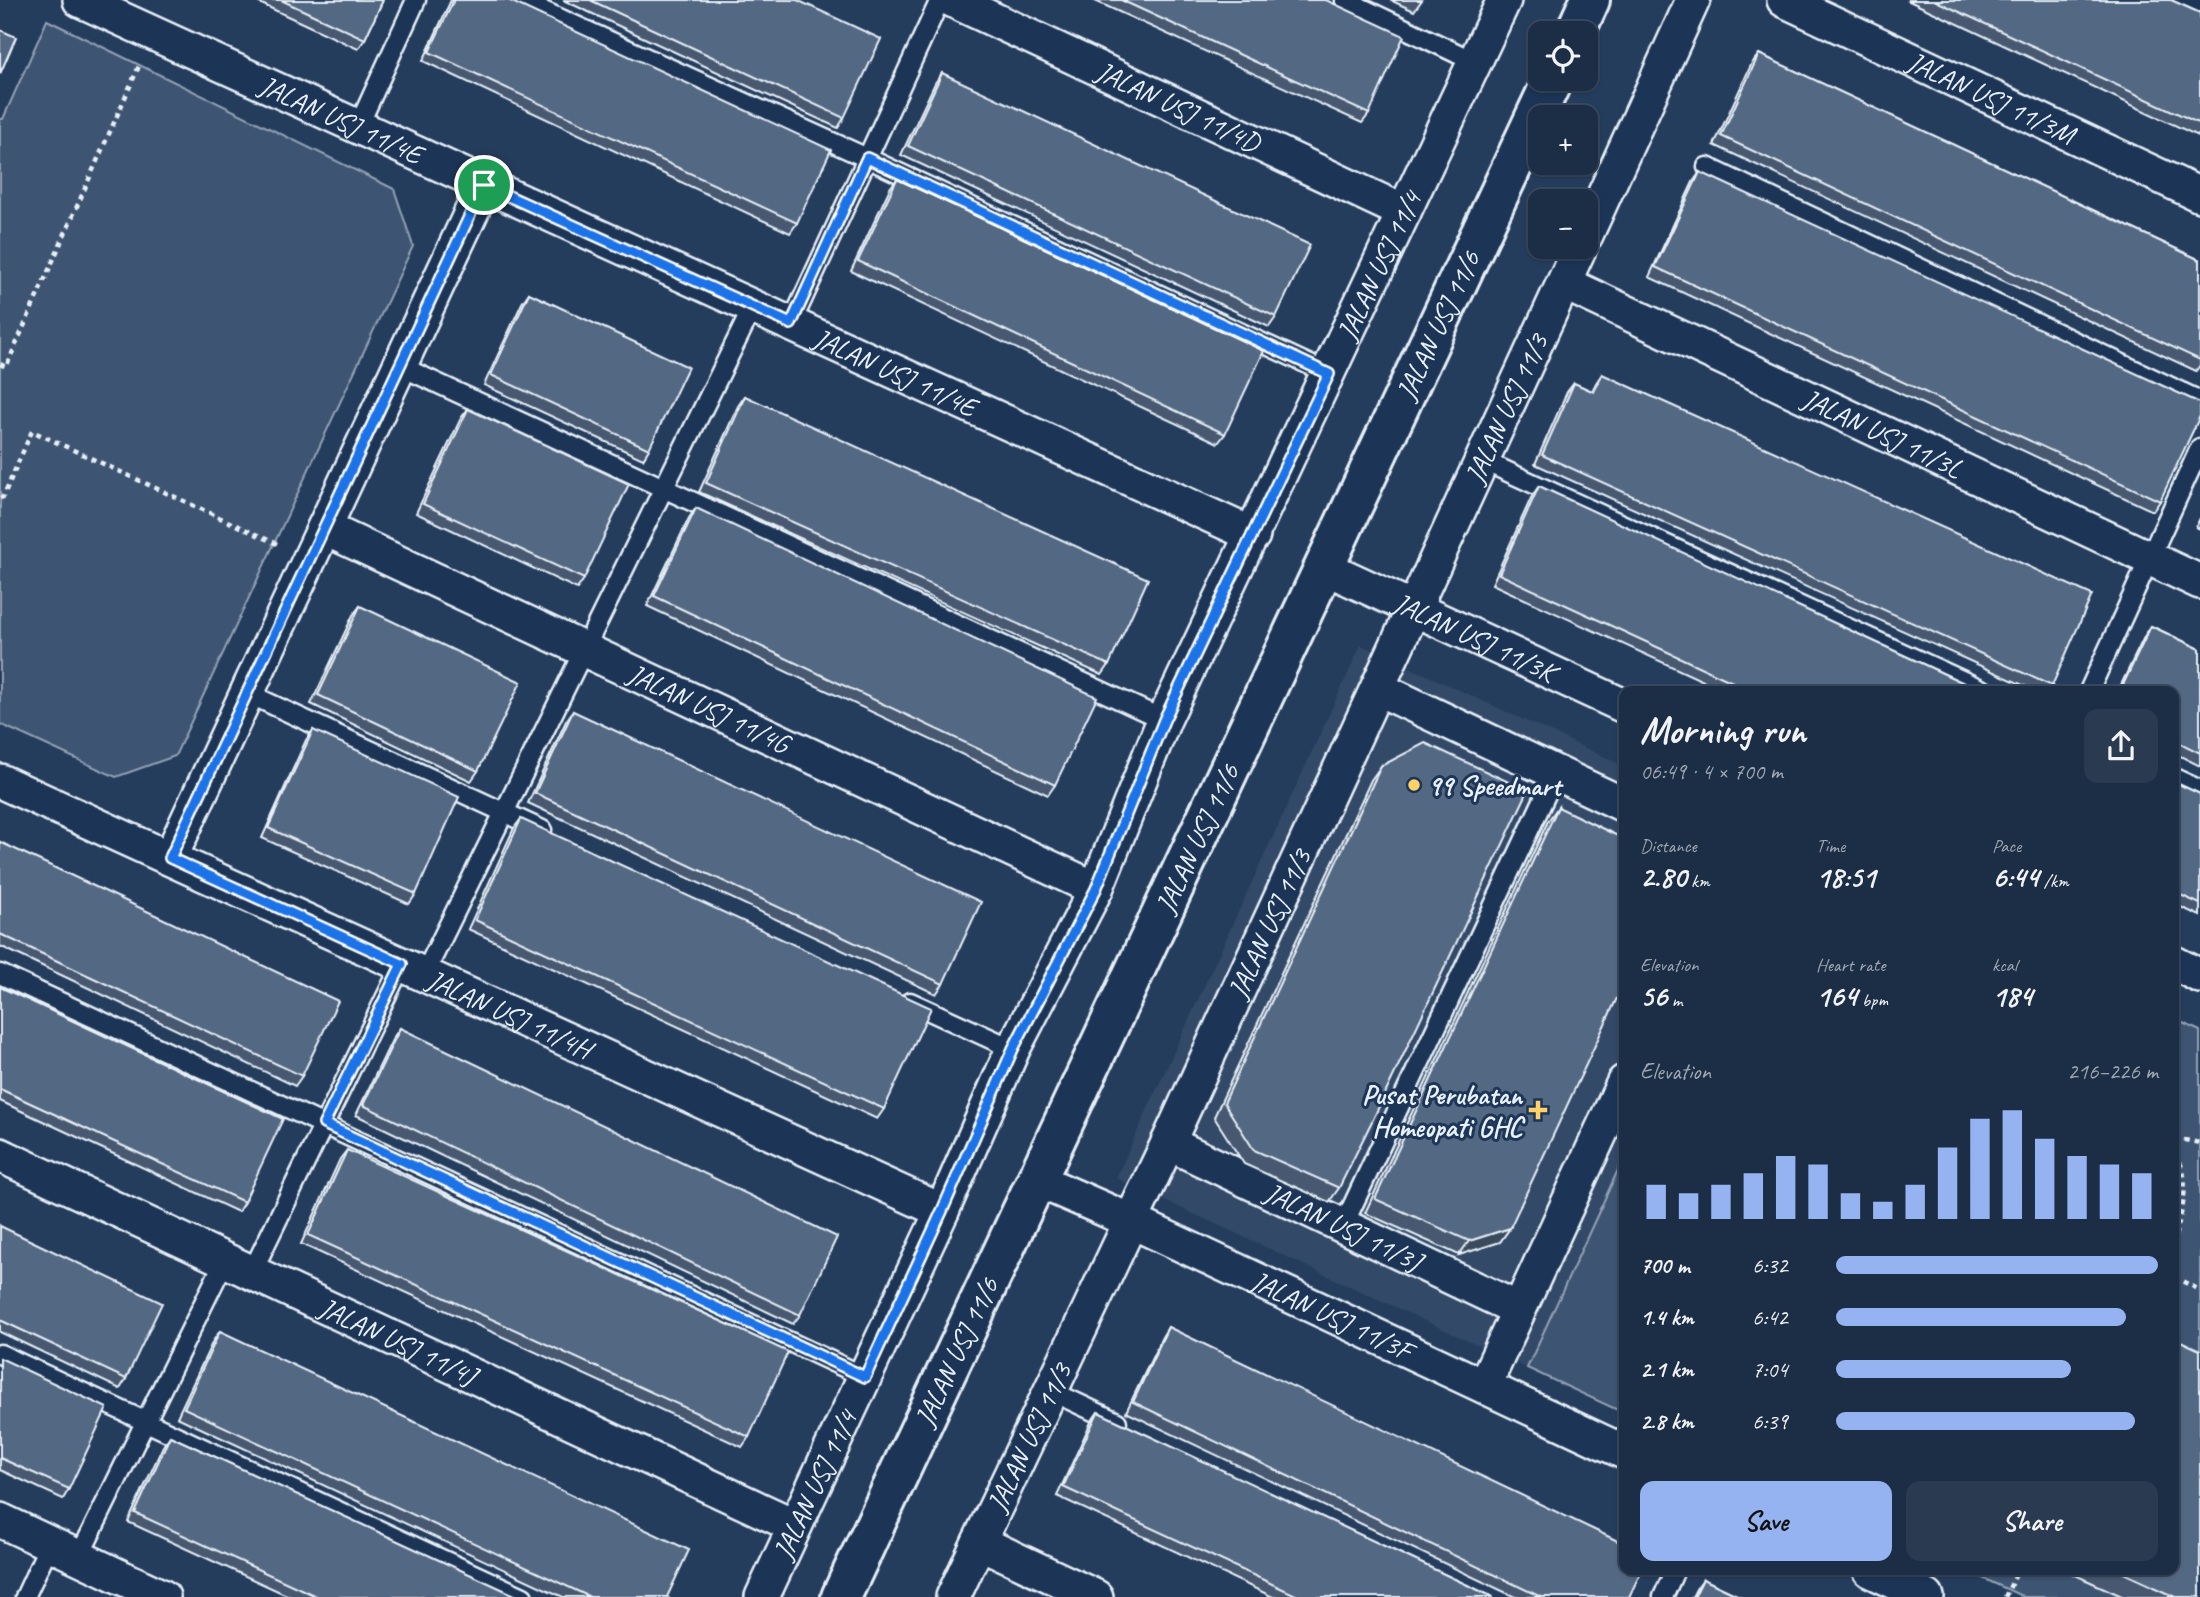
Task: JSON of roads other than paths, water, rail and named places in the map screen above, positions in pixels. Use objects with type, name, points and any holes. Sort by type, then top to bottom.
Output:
[{"type":"street","name":"JALAN USJ 11/4E","points":[[80,0],[1253,535]]},
{"type":"street","name":"JALAN USJ 11/4D","points":[[952,0],[1404,212]]},
{"type":"street","name":"JALAN USJ 11/4","points":[[762,1597],[942,1211],[1013,1049],[1096,889],[1164,720],[1504,0]]},
{"type":"street","points":[[1580,21],[1590,0]]},
{"type":"street","points":[[1598,209],[1693,0]]},
{"type":"street","name":"JALAN USJ 11/3M","points":[[1784,0],[2200,195]]},
{"type":"street","name":"JALAN USJ 11/6","points":[[841,1597],[1547,91]]},
{"type":"street","points":[[170,858],[484,185]]},
{"type":"street","name":"JALAN USJ 11/3","points":[[953,1597],[1379,689],[1575,259]]},
{"type":"street","name":"JALAN USJ 11/3L","points":[[1564,283],[2200,582]]},
{"type":"street","name":"JALAN USJ 11/4G","points":[[324,528],[1096,889]]},
{"type":"street","name":"JALAN USJ 11/3K","points":[[1324,568],[1619,704]]},
{"type":"street","points":[[1379,689],[1619,803]]},
{"type":"street","name":"JALAN USJ 11/4H","points":[[0,780],[942,1211]]},
{"type":"street","points":[[2179,966],[2200,976]]},
{"type":"street","points":[[1484,1386],[1619,1093]]},
{"type":"street","name":"JALAN USJ 11/3J","points":[[1168,1143],[1518,1310]]},
{"type":"street","name":"JALAN USJ 11/4J","points":[[0,1155],[795,1526]]},
{"type":"street","name":"JALAN USJ 11/3F","points":[[1037,1180],[1131,1221],[1619,1450]]},
{"type":"street","points":[[0,1520],[163,1597]]},
{"type":"street","points":[[979,1542],[1096,1597]]},
{"type":"street","points":[[1881,1575],[1927,1597]]},
{"type":"lane","points":[[358,127],[416,0]]},
{"type":"lane","points":[[519,0],[867,158],[1329,374]]},
{"type":"lane","points":[[791,324],[940,0]]},
{"type":"lane","points":[[1345,0],[1475,62]]},
{"type":"lane","points":[[2181,0],[2200,9]]},
{"type":"lane","points":[[1707,167],[2200,401]]},
{"type":"lane","points":[[24,1597],[64,1550],[145,1421],[324,1124],[504,813],[753,307]]},
{"type":"lane","points":[[400,366],[1164,720]]},
{"type":"lane","points":[[2091,686],[2200,448]]},
{"type":"lane","points":[[1482,460],[1974,686]]},
{"type":"lane","points":[[247,694],[554,836]]},
{"type":"lane","points":[[1343,1226],[1556,772]]},
{"type":"lane","points":[[2179,780],[2200,790]]},
{"type":"lane","points":[[0,974],[865,1377]]},
{"type":"lane","points":[[889,992],[1013,1049]]},
{"type":"lane","points":[[0,1354],[523,1597]]},
{"type":"lane","points":[[1051,1391],[1138,1432]]},
{"type":"lane","points":[[1663,1597],[1673,1575]]},
{"type":"place","name":"99 Speedmart","points":[[1414,785]]},
{"type":"place","name":"Pusat Perubatan Homeopati GHC","points":[[1538,1110]]}]
